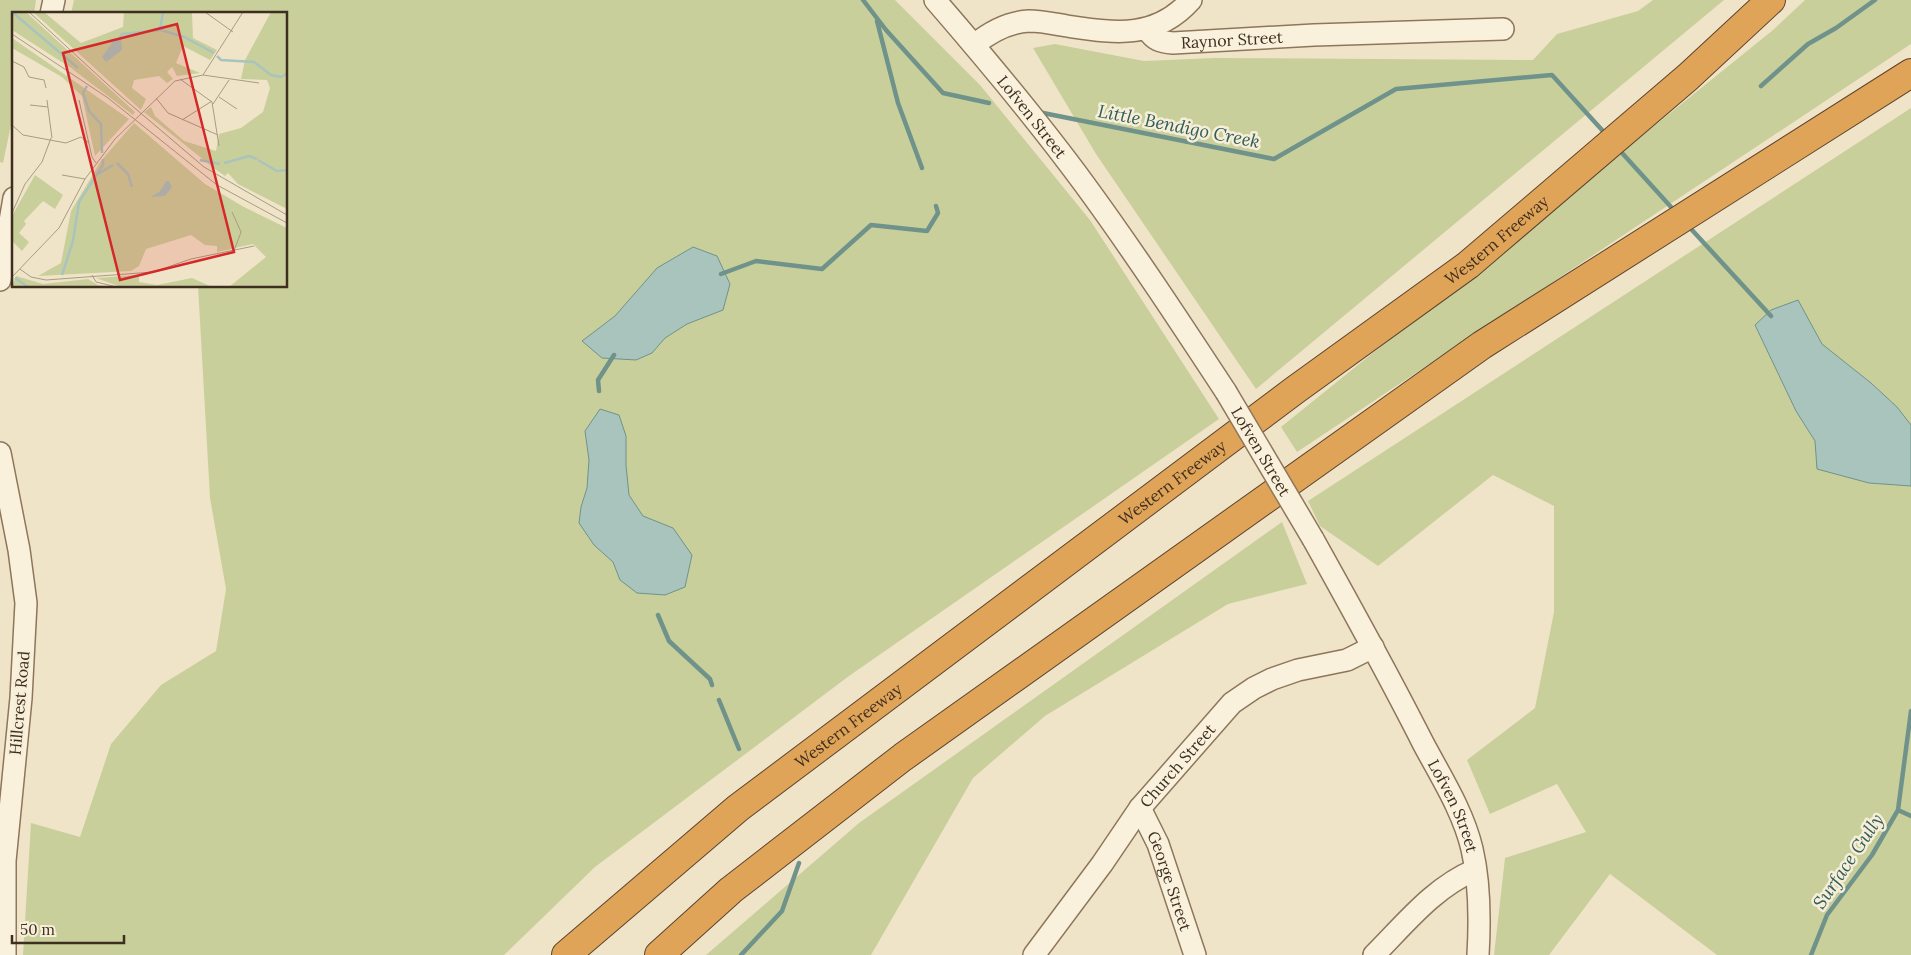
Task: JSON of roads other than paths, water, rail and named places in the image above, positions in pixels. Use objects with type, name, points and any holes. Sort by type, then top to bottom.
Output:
[{"type":"highway","name":"Western Freeway","points":[[566,955],[738,808],[1295,390],[1468,265],[1688,77],[1770,0]]},
{"type":"highway","points":[[659,955],[731,890],[903,757],[1474,350],[1911,73]]},
{"type":"street","name":"Lofven Street","points":[[935,0],[974,45],[1094,198],[1141,264],[1226,392],[1313,539],[1373,647],[1461,814],[1472,850],[1475,870],[1479,925],[1478,955]]},
{"type":"street","points":[[974,45],[998,29],[1029,21],[1110,32],[1133,32],[1147,29],[1173,16],[1191,0]]},
{"type":"street","name":"Raynor Street","points":[[1147,29],[1156,40],[1173,43],[1314,35],[1503,29]]},
{"type":"street","points":[[0,280],[12,210]]},
{"type":"street","name":"Hillcrest Road","points":[[0,453],[19,550],[26,603],[21,698],[5,861],[5,955]]},
{"type":"street","name":"Church Street","points":[[1034,955],[1102,864],[1140,808],[1219,716],[1243,696],[1272,679],[1298,670],[1347,660],[1373,647]]},
{"type":"street","name":"George Street","points":[[1140,808],[1158,844],[1195,955]]},
{"type":"street","points":[[1374,955],[1434,896],[1454,880],[1475,870]]},
{"type":"water","points":[[693,247],[717,256],[730,284],[723,310],[687,324],[665,338],[652,353],[636,360],[602,358],[582,341],[615,316],[657,268]]},
{"type":"water","points":[[1798,300],[1822,344],[1871,383],[1897,407],[1911,425],[1911,486],[1869,483],[1817,469],[1815,441],[1796,411],[1755,325],[1771,310]]},
{"type":"water","points":[[600,409],[619,415],[626,436],[629,495],[643,516],[673,528],[692,555],[685,587],[665,595],[637,593],[620,580],[613,562],[594,545],[579,523],[581,507],[587,488],[589,460],[585,431]]},
{"type":"waterway","name":"Little Bendigo Creek","points":[[863,0],[886,30],[943,93],[989,103]]},
{"type":"waterway","points":[[1761,86],[1808,44],[1836,28],[1875,0]]},
{"type":"waterway","points":[[877,21],[898,103],[922,168]]},
{"type":"waterway","name":"Little Bendigo Creek","points":[[1038,112],[1274,159],[1396,89],[1552,75],[1602,130]]},
{"type":"waterway","name":"Little Bendigo Creek","points":[[1623,154],[1671,207]]},
{"type":"waterway","points":[[721,274],[756,261],[822,269],[871,225],[927,231],[938,213],[936,206]]},
{"type":"waterway","name":"Little Bendigo Creek","points":[[1692,230],[1771,316]]},
{"type":"waterway","points":[[599,391],[598,380],[614,355]]},
{"type":"waterway","points":[[658,615],[669,641],[710,679],[712,685]]},
{"type":"waterway","points":[[719,700],[739,749]]},
{"type":"waterway","name":"Little Bendigo Creek","points":[[1911,711],[1898,810],[1911,816]]},
{"type":"waterway","name":"Surface Gully","points":[[1811,955],[1827,915],[1872,855],[1898,810]]},
{"type":"waterway","points":[[741,955],[782,911],[799,863]]}]
